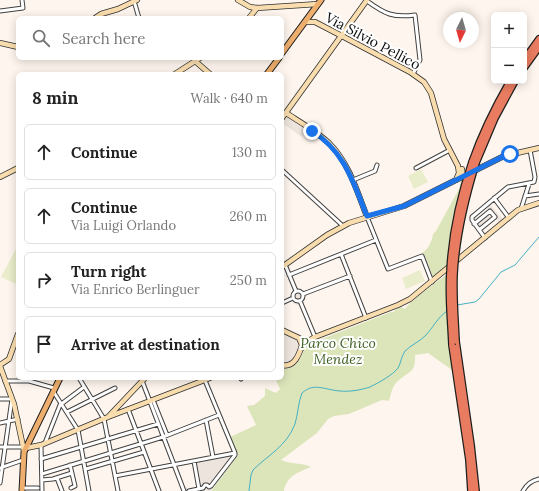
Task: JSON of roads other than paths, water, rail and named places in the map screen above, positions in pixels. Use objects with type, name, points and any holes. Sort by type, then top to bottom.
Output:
[{"type":"highway","points":[[527,56],[539,39]]},
{"type":"highway","points":[[527,64],[539,47]]},
{"type":"highway","points":[[471,491],[469,460],[454,343],[454,283],[456,249],[474,162],[488,122],[508,84]]},
{"type":"highway","points":[[474,162],[495,118],[514,84]]},
{"type":"highway","points":[[454,343],[473,459],[476,491]]},
{"type":"main road","points":[[284,50],[319,2]]},
{"type":"main road","points":[[268,72],[278,60]]},
{"type":"main road","points":[[22,490],[24,449],[59,380]]},
{"type":"street","points":[[0,11],[23,8],[22,0]]},
{"type":"street","points":[[238,0],[250,7],[257,8],[306,5],[319,2]]},
{"type":"street","points":[[98,16],[118,10],[135,1],[139,16]]},
{"type":"street","points":[[284,116],[367,1],[388,14],[400,17],[415,14],[420,60],[413,74]]},
{"type":"street","points":[[306,5],[310,8],[316,22],[306,22]]},
{"type":"street","points":[[251,16],[257,8]]},
{"type":"street","name":"Via Silvio Pellico","points":[[316,22],[413,74],[424,82],[429,89],[444,139],[463,176]]},
{"type":"street","points":[[0,44],[16,47]]},
{"type":"street","points":[[178,72],[195,61],[208,72]]},
{"type":"street","points":[[286,113],[329,143],[343,161],[388,269],[422,256],[432,282]]},
{"type":"street","points":[[284,264],[343,226],[367,216],[404,206],[504,156],[539,148]]},
{"type":"street","points":[[416,168],[450,150]]},
{"type":"street","points":[[485,238],[474,224],[472,219],[474,215],[508,187],[534,182],[537,178],[534,172],[530,150]]},
{"type":"street","points":[[352,180],[375,171],[377,165]]},
{"type":"street","points":[[456,180],[459,173],[459,168],[472,172]]},
{"type":"street","points":[[0,177],[16,169]]},
{"type":"street","points":[[534,172],[539,171]]},
{"type":"street","points":[[284,172],[343,226]]},
{"type":"street","points":[[521,209],[529,184]]},
{"type":"street","points":[[525,196],[539,194]]},
{"type":"street","points":[[494,198],[509,218]]},
{"type":"street","points":[[284,365],[294,363],[304,343],[404,303],[416,296],[509,218],[521,209],[539,203]]},
{"type":"street","points":[[474,224],[490,211],[494,217],[479,230]]},
{"type":"street","points":[[289,275],[376,240]]},
{"type":"street","points":[[341,254],[366,318]]},
{"type":"street","points":[[284,267],[295,290],[291,299],[284,302]]},
{"type":"street","points":[[295,290],[304,294],[350,276]]},
{"type":"street","points":[[304,294],[301,303],[315,338]]},
{"type":"street","points":[[291,299],[301,303]]},
{"type":"street","points":[[284,331],[305,340],[315,338]]},
{"type":"street","points":[[299,338],[302,345],[301,349]]},
{"type":"street","points":[[16,350],[9,359],[0,366],[18,419],[24,449]]},
{"type":"street","points":[[5,381],[29,380],[54,390],[78,430],[89,491]]},
{"type":"street","points":[[79,380],[106,418],[108,439],[118,491]]},
{"type":"street","points":[[106,418],[124,401],[142,380]]},
{"type":"street","points":[[143,380],[167,435]]},
{"type":"street","points":[[0,447],[24,449],[43,444],[202,380]]},
{"type":"street","points":[[189,491],[204,488],[206,484],[209,487],[234,458],[234,452],[204,380]]},
{"type":"street","points":[[42,491],[41,459],[43,444],[60,405],[84,387]]},
{"type":"street","points":[[67,412],[116,388]]},
{"type":"street","points":[[0,399],[12,399]]},
{"type":"street","points":[[0,483],[12,399]]},
{"type":"street","points":[[152,400],[158,424],[183,490]]},
{"type":"street","points":[[124,401],[159,491]]},
{"type":"street","points":[[42,474],[163,437],[219,415]]},
{"type":"street","points":[[0,423],[18,419]]},
{"type":"street","points":[[206,420],[213,456]]},
{"type":"street","points":[[41,459],[158,424]]},
{"type":"street","points":[[22,437],[30,439]]},
{"type":"street","points":[[86,469],[144,452]]},
{"type":"street","points":[[115,476],[234,452]]},
{"type":"street","points":[[1,468],[23,460]]},
{"type":"street","points":[[194,461],[199,489]]},
{"type":"street","points":[[70,465],[75,486],[71,488]]},
{"type":"street","points":[[42,480],[57,478],[72,473]]},
{"type":"street","points":[[57,478],[62,491]]},
{"type":"street","points":[[523,491],[532,480],[539,479]]},
{"type":"street","points":[[22,490],[38,488]]},
{"type":"waterway","points":[[457,305],[475,302],[479,299],[501,272],[515,265],[539,237]]},
{"type":"waterway","points":[[249,491],[253,470],[277,450],[291,432],[295,424],[302,393],[315,387],[340,391],[363,389],[381,381],[396,371],[405,351],[425,336],[440,317],[447,311]]},
{"type":"park label","name":"Parco Chico Mendez","points":[[338,352]]}]
